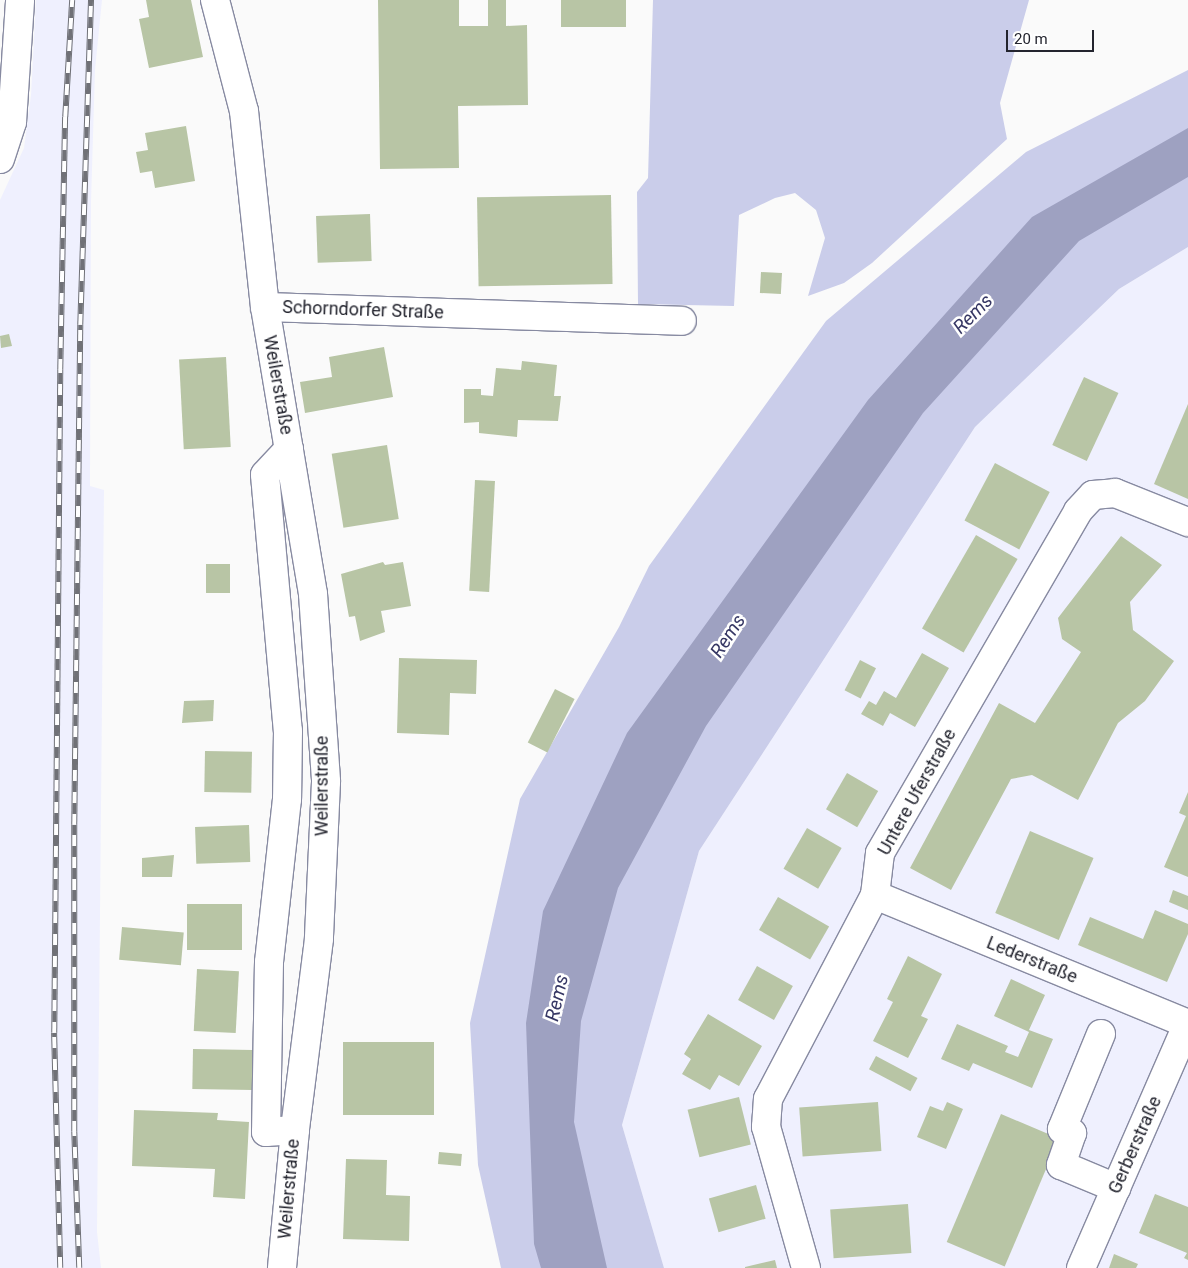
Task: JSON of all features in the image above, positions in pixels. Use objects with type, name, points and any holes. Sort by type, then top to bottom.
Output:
[{"type":"street","points":[[0,160],[12,122],[20,0]]},
{"type":"street","name":"Schorndorfer Straße","points":[[216,0],[244,111],[265,307],[682,321]]},
{"type":"street","name":"Weilerstraße","points":[[265,307],[313,594],[326,782],[319,939],[295,1130],[282,1268]]},
{"type":"street","points":[[289,450],[266,475],[288,730],[287,799],[269,962],[266,1132],[295,1130]]},
{"type":"street","name":"Untere Uferstraße","points":[[806,1268],[766,1127],[768,1099],[875,895],[880,853],[1078,511],[1094,495],[1115,493],[1188,522]]},
{"type":"street","name":"Lederstraße","points":[[875,895],[1188,1024]]},
{"type":"street","name":"Gerberstraße","points":[[1081,1268],[1188,1024]]},
{"type":"street","points":[[1101,1034],[1062,1129],[1072,1133],[1061,1165],[1116,1188]]},
{"type":"shaded area","points":[[36,0],[102,0],[95,70],[91,202],[90,486],[104,490],[97,1232],[101,1268],[0,1268],[0,200],[24,148],[31,95]]},
{"type":"shaded area","points":[[653,0],[1029,0],[1000,103],[1007,139],[872,263],[844,283],[808,296],[825,238],[816,210],[795,193],[775,198],[739,215],[734,306],[638,304],[637,192],[648,178]]},
{"type":"shaded area","points":[[1188,70],[1188,247],[1119,289],[975,427],[699,851],[622,1125],[664,1268],[501,1268],[478,1165],[470,1023],[520,799],[619,627],[649,566],[826,321],[1026,152]]},
{"type":"shaded area","points":[[1188,247],[1188,1268],[664,1268],[622,1125],[699,851],[975,427],[1119,289]]},
{"type":"water","name":"Rems","points":[[1188,128],[1188,177],[1079,241],[923,413],[706,726],[618,888],[581,1021],[574,1122],[607,1268],[541,1268],[534,1244],[526,1023],[543,911],[627,733],[868,400],[1032,217]]},
{"type":"building","points":[[146,0],[191,0],[203,57],[149,68],[139,19],[149,17]]},
{"type":"building","points":[[378,0],[459,0],[459,26],[488,26],[488,0],[506,0],[506,26],[527,25],[528,105],[458,106],[459,168],[380,169]]},
{"type":"building","points":[[561,0],[626,0],[626,27],[561,27]]},
{"type":"building","points":[[186,126],[195,181],[155,188],[152,171],[140,173],[136,152],[148,150],[145,133]]},
{"type":"building","points":[[611,195],[613,284],[479,286],[477,197]]},
{"type":"building","points":[[370,214],[372,261],[318,263],[316,216]]},
{"type":"building","points":[[761,272],[782,273],[781,294],[760,293]]},
{"type":"building","points":[[9,334],[12,346],[1,348],[0,336]]},
{"type":"building","points":[[384,347],[393,397],[305,413],[300,382],[332,377],[329,357]]},
{"type":"building","points":[[226,357],[231,447],[184,449],[179,359]]},
{"type":"building","points":[[522,361],[557,365],[554,396],[561,396],[558,421],[518,420],[517,437],[479,433],[479,422],[464,423],[464,389],[481,389],[481,395],[493,396],[496,368],[521,370]]},
{"type":"building","points":[[1084,377],[1118,393],[1087,461],[1052,445]]},
{"type":"building","points":[[1188,404],[1188,499],[1154,484]]},
{"type":"building","points":[[387,445],[399,519],[343,528],[332,454]]},
{"type":"building","points":[[995,463],[1050,492],[1019,549],[964,520]]},
{"type":"building","points":[[475,480],[495,481],[489,592],[469,591]]},
{"type":"building","points":[[976,535],[1018,559],[964,653],[922,629]]},
{"type":"building","points":[[1121,536],[1162,565],[1130,602],[1133,630],[1174,661],[1145,701],[1118,723],[1078,800],[1032,775],[1011,779],[951,890],[910,868],[999,703],[1035,723],[1081,652],[1062,639],[1058,618]]},
{"type":"building","points":[[383,562],[385,565],[403,562],[411,606],[381,611],[385,632],[360,641],[355,616],[349,617],[341,574]]},
{"type":"building","points":[[206,564],[230,564],[230,593],[206,593]]},
{"type":"building","points":[[922,653],[949,668],[915,727],[890,713],[883,726],[861,714],[869,701],[876,705],[884,691],[896,698]]},
{"type":"building","points":[[399,658],[477,660],[476,694],[450,693],[449,735],[397,733]]},
{"type":"building","points":[[860,660],[876,668],[861,698],[845,690]]},
{"type":"building","points":[[555,689],[575,699],[547,752],[528,742]]},
{"type":"building","points":[[214,700],[213,721],[182,723],[184,701]]},
{"type":"building","points":[[205,751],[252,752],[251,793],[204,792]]},
{"type":"building","points":[[847,773],[878,791],[857,827],[826,809]]},
{"type":"building","points":[[1188,792],[1188,877],[1164,867],[1186,816],[1179,813]]},
{"type":"building","points":[[249,825],[250,862],[196,864],[195,827]]},
{"type":"building","points":[[807,828],[842,848],[818,889],[784,869]]},
{"type":"building","points":[[1030,831],[1094,858],[1059,940],[995,913]]},
{"type":"building","points":[[174,855],[172,877],[142,877],[142,858]]},
{"type":"building","points":[[1173,890],[1188,896],[1188,910],[1169,902]]},
{"type":"building","points":[[778,897],[829,926],[810,959],[759,930]]},
{"type":"building","points":[[187,904],[242,904],[242,950],[187,950]]},
{"type":"building","points":[[1155,910],[1188,924],[1188,934],[1167,982],[1078,945],[1090,917],[1143,939]]},
{"type":"building","points":[[122,927],[184,932],[181,965],[119,960]]},
{"type":"building","points":[[908,956],[942,974],[921,1016],[928,1019],[908,1058],[873,1041],[893,1002],[887,999]]},
{"type":"building","points":[[757,966],[793,986],[774,1020],[738,1000]]},
{"type":"building","points":[[197,969],[239,971],[236,1033],[194,1031]]},
{"type":"building","points":[[1011,979],[1045,995],[1029,1030],[1053,1039],[1032,1088],[973,1063],[969,1071],[941,1059],[957,1024],[1008,1046],[1005,1052],[1018,1057],[1029,1032],[994,1016]]},
{"type":"building","points":[[708,1014],[762,1046],[739,1086],[719,1075],[710,1090],[682,1074],[691,1059],[684,1054]]},
{"type":"building","points":[[343,1042],[434,1042],[434,1115],[343,1115]]},
{"type":"building","points":[[193,1049],[253,1050],[252,1090],[192,1089]]},
{"type":"building","points":[[876,1056],[917,1078],[910,1091],[869,1069]]},
{"type":"building","points":[[739,1097],[751,1145],[699,1157],[688,1110]]},
{"type":"building","points":[[878,1102],[881,1151],[803,1156],[799,1108]]},
{"type":"building","points":[[947,1102],[963,1109],[946,1149],[917,1137],[930,1106],[943,1111]]},
{"type":"building","points":[[134,1110],[218,1113],[217,1120],[249,1122],[245,1199],[213,1197],[215,1169],[132,1166]]},
{"type":"building","points":[[1001,1114],[1059,1139],[1005,1267],[947,1242]]},
{"type":"building","points":[[439,1152],[462,1154],[461,1166],[438,1164]]},
{"type":"building","points":[[346,1159],[387,1160],[386,1195],[410,1196],[409,1241],[343,1239]]},
{"type":"building","points":[[756,1185],[766,1219],[719,1232],[709,1199]]},
{"type":"building","points":[[1155,1194],[1188,1207],[1188,1260],[1184,1258],[1187,1253],[1139,1233]]},
{"type":"building","points":[[908,1204],[911,1253],[834,1258],[830,1209]]},
{"type":"building","points":[[1114,1254],[1138,1264],[1136,1268],[1109,1268]]},
{"type":"building","points":[[775,1260],[777,1268],[745,1268],[745,1267]]},
{"type":"railway","points":[[60,1268],[54,1033],[60,370],[65,117],[72,0]]},
{"type":"railway","points":[[79,1268],[74,1132],[74,825],[80,325],[91,0]]}]
